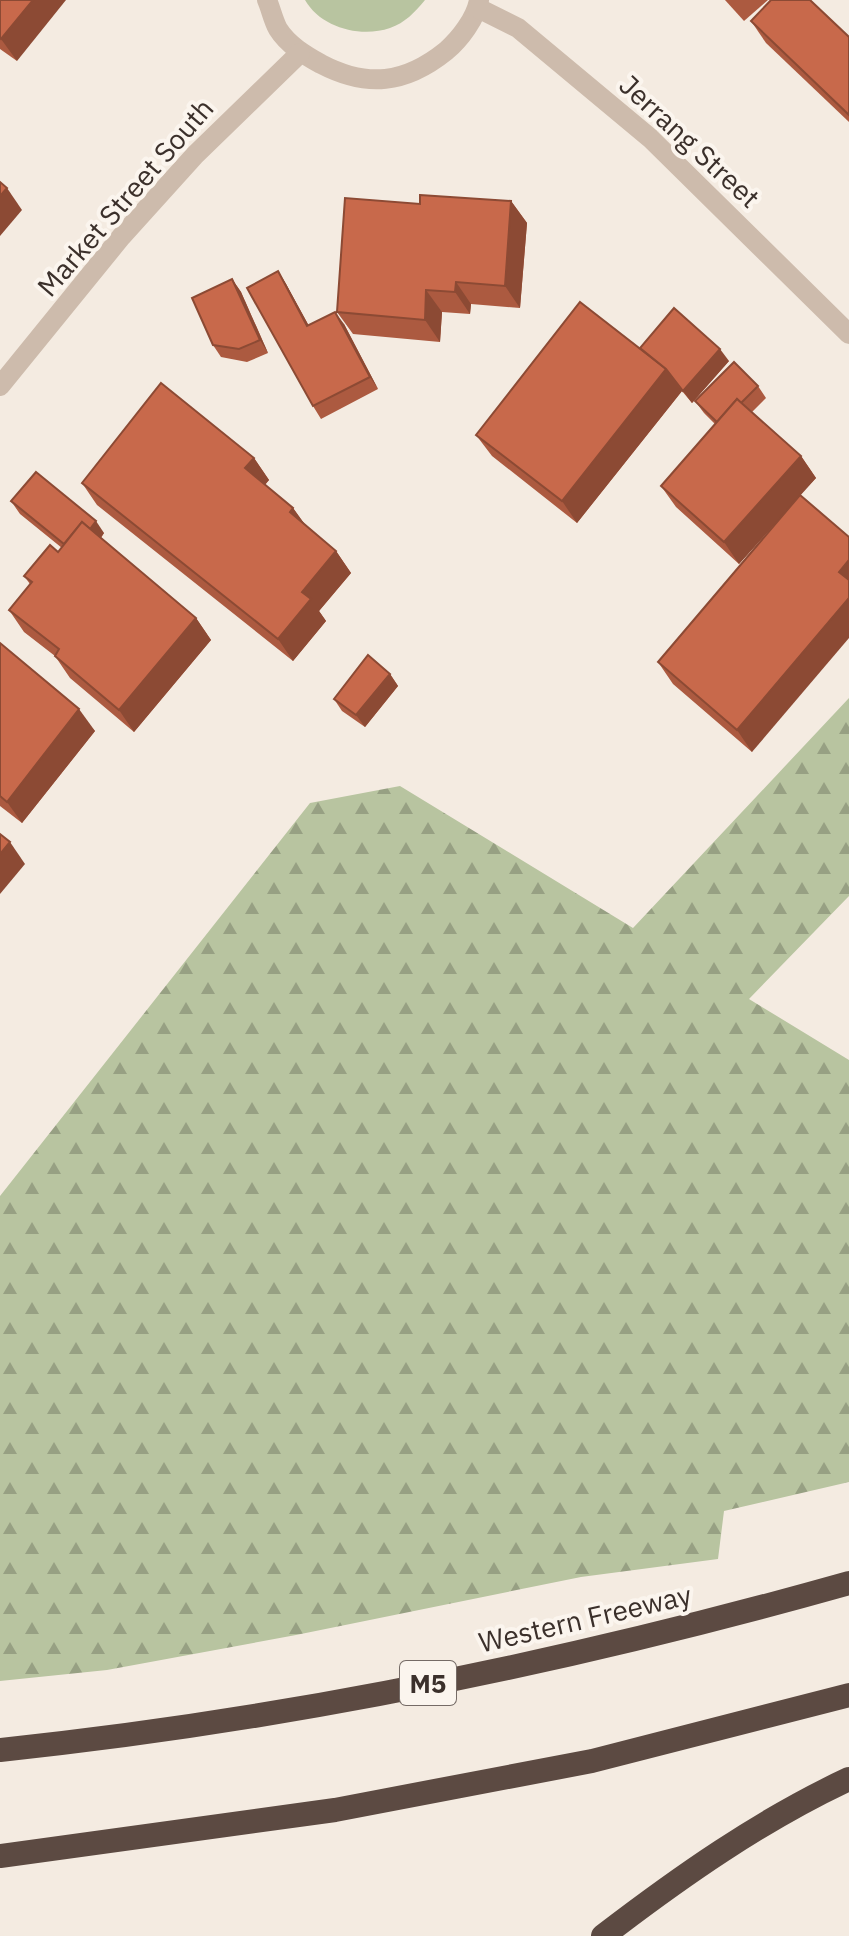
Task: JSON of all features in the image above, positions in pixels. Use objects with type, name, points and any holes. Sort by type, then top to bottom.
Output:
[{"type":"highway","name":"Western Freeway","points":[[0,1750],[278,1713],[516,1665],[745,1612],[849,1583]]},
{"type":"highway","points":[[0,1856],[335,1810],[592,1761],[849,1695]]},
{"type":"highway","points":[[603,1936],[686,1873],[849,1779]]},
{"type":"street","points":[[267,0],[279,30],[300,53],[346,77],[387,79],[425,67],[457,42],[478,4]]},
{"type":"street","name":"Jerrang Street","points":[[478,4],[518,28],[650,138],[849,334]]},
{"type":"street","name":"Market Street South","points":[[0,386],[121,237],[195,155],[300,53]]},
{"type":"green space","points":[[305,0],[425,0],[400,23],[367,32],[331,24],[312,10]]},
{"type":"green space","points":[[849,698],[849,896],[749,999],[849,1060],[849,1482],[724,1511],[718,1559],[581,1577],[107,1670],[0,1681],[0,1196],[310,803],[400,786],[633,928]]},
{"type":"building","points":[[0,0],[33,0],[1,39],[0,38]]},
{"type":"building","points":[[771,0],[810,0],[849,37],[849,115],[751,21]]},
{"type":"building","points":[[0,182],[7,188],[0,196]]},
{"type":"building","points":[[420,195],[511,201],[505,286],[456,282],[455,292],[426,290],[425,320],[337,312],[345,198],[420,204]]},
{"type":"building","points":[[278,271],[307,326],[335,312],[370,377],[313,406],[247,288]]},
{"type":"building","points":[[232,279],[260,340],[239,349],[213,345],[192,298]]},
{"type":"building","points":[[580,302],[666,369],[562,501],[476,435]]},
{"type":"building","points":[[674,308],[720,349],[683,391],[666,369],[640,348]]},
{"type":"building","points":[[734,362],[758,386],[741,403],[737,399],[717,422],[695,401]]},
{"type":"building","points":[[161,383],[254,458],[245,468],[293,508],[290,512],[336,551],[302,592],[311,599],[278,639],[82,483]]},
{"type":"building","points":[[737,399],[801,456],[724,542],[661,486]]},
{"type":"building","points":[[36,472],[96,521],[90,529],[82,522],[64,544],[11,501]]},
{"type":"building","points":[[800,495],[849,537],[849,560],[839,572],[849,580],[849,598],[737,730],[658,662]]},
{"type":"building","points":[[82,522],[196,618],[119,710],[55,656],[59,649],[9,610],[32,582],[24,576],[50,545],[58,552]]},
{"type":"building","points":[[0,643],[79,709],[7,802],[0,796]]},
{"type":"building","points":[[368,655],[390,674],[356,715],[334,699]]},
{"type":"building","points":[[0,834],[10,842],[0,854]]}]
